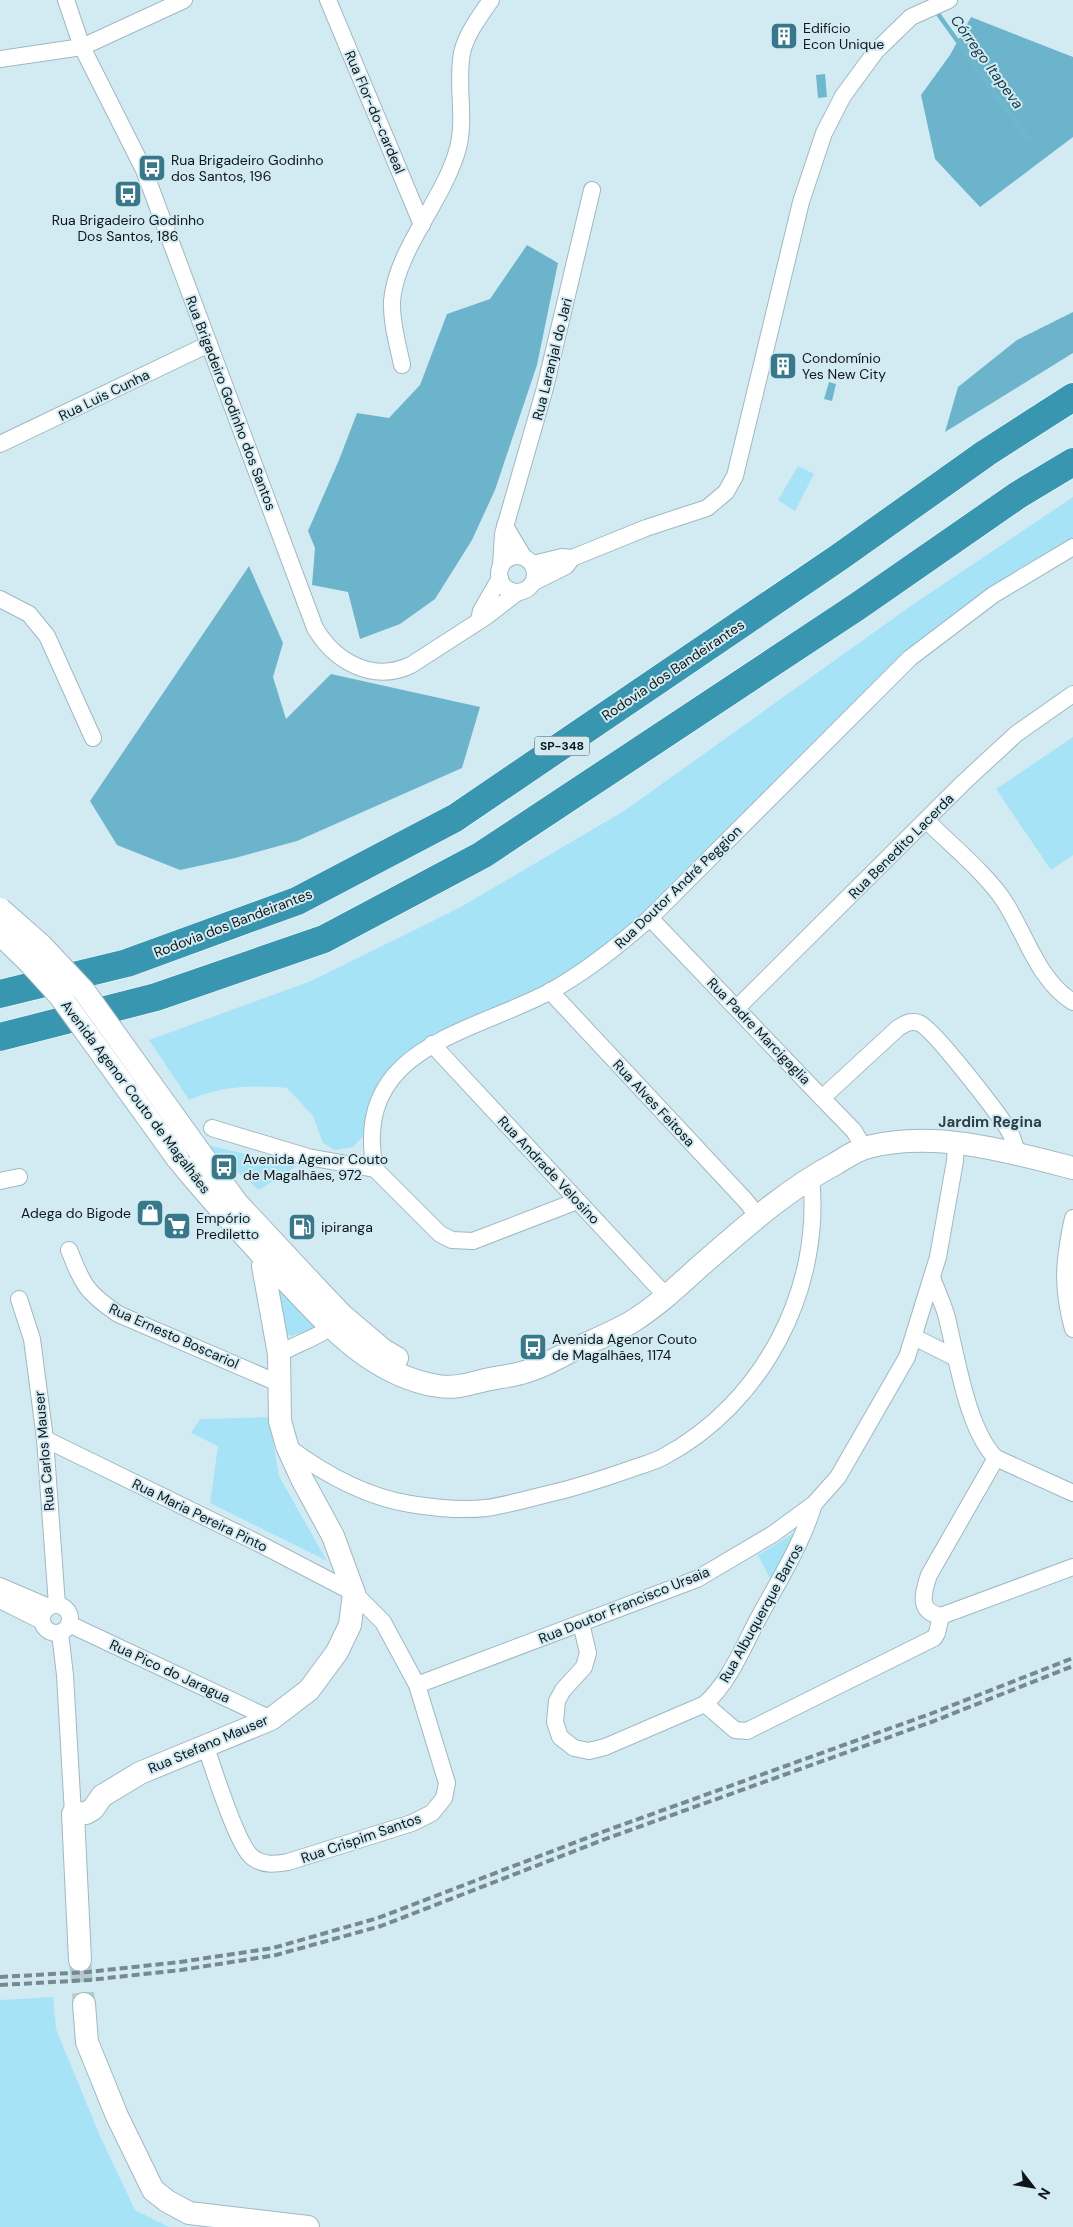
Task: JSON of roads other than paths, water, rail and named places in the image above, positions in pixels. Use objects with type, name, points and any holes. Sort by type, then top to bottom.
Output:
[{"type":"highway","name":"Rodovia dos Bandeirantes","points":[[0,994],[127,963],[297,901],[455,818],[838,558],[986,453],[1073,398]]},
{"type":"highway","points":[[0,1037],[156,997],[324,940],[482,856],[858,606],[1018,495],[1073,462]]},
{"type":"street","name":"Rua Brigadeiro Godinho dos Santos","points":[[66,0],[82,47],[144,170],[315,628],[328,646],[344,660],[364,669],[387,673],[398,671],[411,665],[487,616],[518,592]]},
{"type":"street","points":[[0,60],[82,47],[184,0]]},
{"type":"street","name":"Rua Flor-do-cardeal","points":[[328,0],[422,225]]},
{"type":"street","points":[[402,365],[393,320],[392,301],[410,246],[441,191],[458,147],[461,126],[463,52],[473,26],[491,0]]},
{"type":"street","points":[[479,620],[481,611],[500,572],[511,557],[528,560],[572,558],[646,528],[700,512],[720,499],[731,485],[735,476],[801,202],[824,134],[843,96],[876,51],[912,17],[946,1]]},
{"type":"street","name":"Rua Laranjal do Jari","points":[[500,572],[503,534],[545,388],[592,190]]},
{"type":"street","name":"Rua Luis Cunha","points":[[0,444],[208,344]]},
{"type":"street","points":[[505,526],[536,569],[534,582]]},
{"type":"street","name":"Rua Doutor André Peggion","points":[[375,1169],[371,1148],[378,1106],[385,1089],[395,1073],[411,1058],[432,1044],[550,992],[610,953],[650,918],[910,658],[993,595],[1073,547]]},
{"type":"street","points":[[500,572],[506,588],[518,592],[524,591],[534,582],[566,566],[572,558]]},
{"type":"street","points":[[0,599],[28,614],[47,636],[93,738]]},
{"type":"street","name":"Rua Benedito Lacerda","points":[[738,1008],[1016,734],[1073,694]]},
{"type":"street","points":[[927,820],[994,888],[1006,904],[1046,975],[1073,1002]]},
{"type":"street","name":"Avenida Agenor Couto de Magalhães","points":[[0,909],[41,945],[84,991],[271,1252],[337,1322],[382,1350],[409,1363],[441,1374],[493,1378],[522,1373],[545,1364],[632,1321],[666,1296],[758,1216],[811,1177],[864,1148],[892,1142],[916,1140],[956,1143],[1016,1154],[1073,1168]]},
{"type":"street","name":"Rua Padre Marcigaglia","points":[[650,918],[854,1131],[864,1148]]},
{"type":"street","name":"Avenida Agenor Couto de Magalhães","points":[[0,934],[30,962],[60,996],[177,1158],[250,1243],[271,1252]]},
{"type":"street","name":"Rua Alves Feitosa","points":[[550,992],[758,1216]]},
{"type":"street","points":[[822,1098],[898,1028],[910,1021],[921,1023],[959,1065],[1008,1129],[1014,1142],[1016,1154]]},
{"type":"street","name":"Rua Andrade Velosino","points":[[432,1044],[666,1296]]},
{"type":"street","points":[[212,1128],[308,1157],[375,1169],[440,1234],[452,1240],[473,1241],[578,1200]]},
{"type":"street","name":"Rua Doutor Francisco Ursaia","points":[[417,1685],[697,1579],[766,1539],[814,1504],[838,1477],[896,1378],[914,1337],[932,1278],[955,1161],[956,1143]]},
{"type":"street","points":[[287,1446],[315,1467],[372,1493],[408,1504],[440,1508],[486,1508],[584,1486],[662,1458],[688,1442],[727,1411],[766,1363],[789,1319],[803,1278],[810,1248],[814,1200],[811,1177]]},
{"type":"street","points":[[0,1181],[19,1178]]},
{"type":"street","points":[[1073,1218],[1064,1272],[1066,1302],[1073,1329]]},
{"type":"street","name":"Rua Stefano Mauser","points":[[250,1243],[254,1259],[265,1284]]},
{"type":"street","name":"Rua Ernesto Boscariol","points":[[69,1250],[83,1283],[96,1299],[118,1314],[278,1382]]},
{"type":"street","name":"Rua Stefano Mauser","points":[[73,1814],[86,1813],[93,1809],[102,1796],[140,1773],[270,1719],[308,1690],[337,1652],[350,1625],[354,1593],[334,1536],[302,1479],[287,1446],[280,1421],[279,1354],[263,1266],[271,1252]]},
{"type":"street","points":[[932,1278],[945,1312],[956,1358],[977,1426],[987,1449],[996,1458],[1073,1493]]},
{"type":"street","name":"Rua Carlos Mauser","points":[[19,1299],[32,1339],[45,1438],[49,1611]]},
{"type":"street","points":[[279,1354],[317,1336],[337,1322]]},
{"type":"street","points":[[914,1337],[956,1358]]},
{"type":"street","name":"Rua Maria Pereira Pinto","points":[[45,1438],[354,1593]]},
{"type":"street","points":[[996,1458],[930,1576],[923,1592],[927,1609],[933,1614],[941,1616],[1073,1567]]},
{"type":"street","name":"Rua Albuquerque Barros","points":[[581,1623],[588,1653],[584,1667],[557,1701],[555,1722],[560,1737],[574,1748],[589,1751],[605,1747],[705,1704],[716,1694],[733,1665],[796,1548],[808,1524],[814,1504]]},
{"type":"street","points":[[0,1586],[49,1611]]},
{"type":"street","name":"Rua Crispim Santos","points":[[206,1747],[240,1840],[251,1857],[267,1865],[288,1862],[412,1823],[432,1813],[444,1798],[447,1783],[417,1685],[383,1622],[354,1593]]},
{"type":"street","points":[[0,1600],[49,1611],[63,1607],[68,1614],[64,1628],[65,1675],[80,1960]]},
{"type":"street","name":"Rua Pico do Jaragua","points":[[49,1611],[49,1631],[64,1628],[270,1719]]},
{"type":"street","points":[[705,1704],[736,1730],[747,1731],[934,1638],[941,1616]]},
{"type":"street","points":[[84,2004],[87,2042],[117,2116],[153,2190],[167,2201],[189,2212],[308,2227]]},
{"type":"waterway","name":"Córrego Itapeva","points":[[928,0],[1027,138]]},
{"type":"tunnel","points":[[80,1960],[84,2004]]},
{"type":"railway","points":[[0,1977],[88,1972],[180,1962],[273,1948],[378,1918],[605,1831],[930,1714],[1073,1658]]},
{"type":"railway","points":[[0,1985],[89,1980],[181,1970],[276,1955],[381,1926],[608,1838],[934,1721],[1073,1666]]},
{"type":"place","name":"Edifício Econ Unique","points":[[784,36]]},
{"type":"place","name":"Rua Brigadeiro Godinho dos Santos, 196","points":[[152,168]]},
{"type":"place","name":"Rua Brigadeiro Godinho Dos Santos, 186","points":[[128,194]]},
{"type":"place","name":"Condomínio Yes New City","points":[[783,366]]},
{"type":"place","name":"Avenida Agenor Couto de Magalhães, 972","points":[[224,1167]]},
{"type":"place","name":"Adega do Bigode","points":[[150,1213]]},
{"type":"place","name":"Empório Prediletto","points":[[177,1226]]},
{"type":"place","name":"ipiranga","points":[[302,1227]]},
{"type":"place","name":"Avenida Agenor Couto de Magalhães, 1174","points":[[533,1347]]},
{"type":"district","name":"Jardim Regina","points":[[990,1122]]}]
